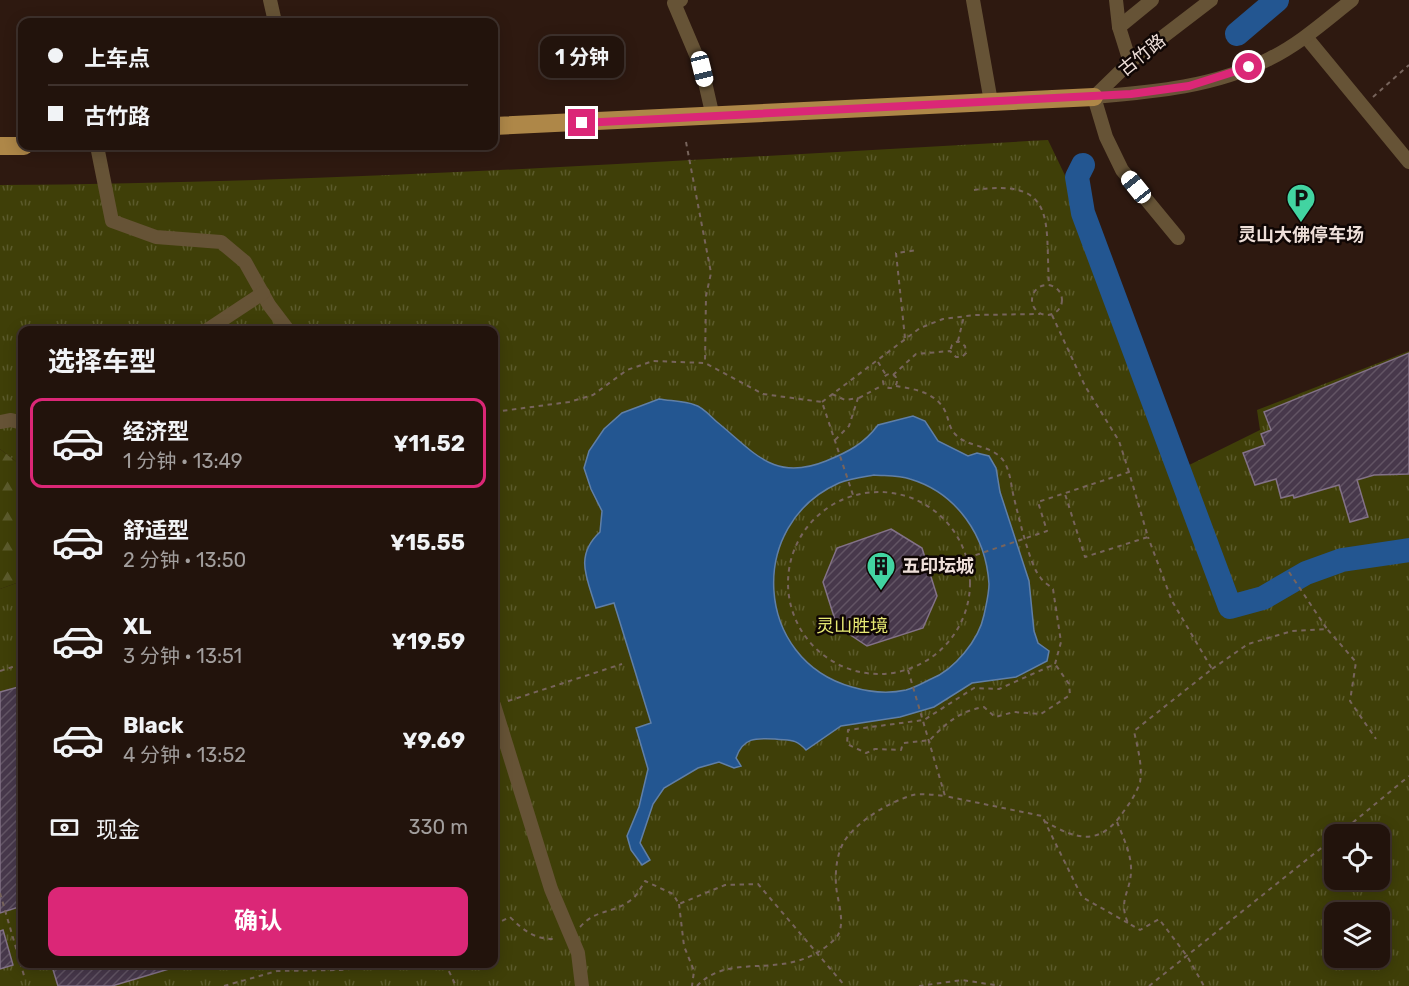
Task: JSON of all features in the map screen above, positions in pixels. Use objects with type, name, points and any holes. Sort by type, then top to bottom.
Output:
[{"type":"main road","points":[[498,126],[1094,97]]},
{"type":"main road","points":[[0,146],[18,146]]},
{"type":"street","points":[[270,0],[274,18]]},
{"type":"street","points":[[681,0],[674,3],[702,69],[713,117]]},
{"type":"street","points":[[973,0],[992,102]]},
{"type":"street","points":[[1116,0],[1119,27],[1130,63]]},
{"type":"street","points":[[1119,27],[1152,0]]},
{"type":"street","name":"古竹路","points":[[1094,97],[1130,63],[1211,0]]},
{"type":"street","points":[[1178,238],[1122,170],[1106,137],[1094,97],[1189,86],[1230,75],[1269,59],[1306,37],[1352,0]]},
{"type":"street","points":[[1306,37],[1409,162]]},
{"type":"street","points":[[99,150],[112,221],[156,237],[221,242],[245,262],[269,306],[285,326]]},
{"type":"street","points":[[213,326],[263,293]]},
{"type":"street","points":[[0,422],[11,420],[18,422]]},
{"type":"street","points":[[498,719],[551,889],[578,952],[582,986]]},
{"type":"path","points":[[1362,106],[1409,64]]},
{"type":"path","points":[[686,142],[711,273],[706,296],[705,363]]},
{"type":"path","points":[[974,190],[1000,186],[1022,189],[1036,199],[1043,210],[1047,228],[1049,284]]},
{"type":"path","points":[[905,338],[896,253],[918,250]]},
{"type":"path","points":[[498,411],[569,402],[593,395],[627,370],[652,361],[705,363],[763,394],[822,402],[920,328],[943,319],[964,316],[1052,315],[1060,309],[1063,298],[1058,289],[1049,284],[1039,287],[1032,296],[1033,306],[1040,314]]},
{"type":"path","points":[[1052,315],[1085,386],[1119,441],[1148,537],[1172,601],[1212,669]]},
{"type":"path","points":[[950,351],[952,345],[958,341],[964,316]]},
{"type":"path","points":[[950,351],[956,357],[962,357],[966,353],[965,346],[958,341]]},
{"type":"path","points":[[886,375],[893,375],[916,354],[950,351]]},
{"type":"path","points":[[878,361],[886,375]]},
{"type":"path","points":[[883,385],[883,378],[886,375]]},
{"type":"path","points":[[893,375],[897,380],[896,386]]},
{"type":"path","points":[[832,394],[845,400],[858,398],[883,385]]},
{"type":"path","points":[[883,385],[889,389],[896,386],[914,389],[935,398],[945,410],[949,428],[959,439],[973,442],[994,452],[1004,461],[1012,480],[1013,496],[1040,578],[1053,589],[1056,598],[1054,608],[1060,625],[1061,642],[1055,664]]},
{"type":"path","points":[[835,440],[849,426],[858,398]]},
{"type":"path","points":[[822,402],[853,495]]},
{"type":"path","points":[[967,558],[1047,531],[1038,502],[1129,472]]},
{"type":"path","points":[[892,492],[913,498],[931,508],[947,521],[959,538],[967,558],[970,578],[969,598],[964,617],[942,650],[926,662],[908,670],[886,675],[864,674],[834,662],[808,641],[796,622],[790,601],[788,579],[792,557],[800,537],[814,519],[831,505],[853,495],[892,492]]},
{"type":"path","points":[[1065,494],[1085,557],[1148,537]]},
{"type":"path","points":[[1289,572],[1327,630],[1356,662],[1350,701],[1376,739]]},
{"type":"path","points":[[1044,821],[1066,834],[1085,838],[1103,833],[1117,822],[1131,802],[1140,782],[1134,731],[1212,669],[1248,644],[1292,631],[1327,630]]},
{"type":"path","points":[[498,705],[622,664]]},
{"type":"path","points":[[1055,664],[1069,684],[1070,694],[1041,714],[1014,712],[995,717],[984,707],[972,709],[945,724],[930,740],[903,743],[901,750],[875,749],[866,753],[847,744],[849,730],[923,718],[974,688],[999,688],[1055,664]]},
{"type":"path","points":[[0,671],[18,665]]},
{"type":"path","points":[[908,670],[945,796]]},
{"type":"path","points":[[1351,824],[1409,776]]},
{"type":"path","points":[[820,957],[838,936],[841,920],[836,884],[837,862],[844,841],[869,817],[898,801],[915,795],[945,796],[1042,816],[1082,897],[1140,930],[1159,919],[1187,956],[1204,986]]},
{"type":"path","points":[[1117,822],[1127,847],[1131,873],[1123,900],[1128,923]]},
{"type":"path","points":[[1149,986],[1324,846]]},
{"type":"path","points":[[498,924],[510,917],[524,930],[541,940],[559,939],[580,927],[592,915],[618,908],[633,899],[645,881],[673,894],[679,904],[684,946],[694,971],[692,986]]},
{"type":"path","points":[[679,904],[725,885],[758,884],[844,986]]},
{"type":"path","points":[[0,893],[18,955]]},
{"type":"path","points":[[22,968],[25,979]]},
{"type":"path","points":[[224,986],[277,971],[361,968]]},
{"type":"path","points":[[447,968],[456,986]]},
{"type":"path","points":[[697,986],[710,976],[738,970],[757,972]]},
{"type":"path","points":[[919,986],[962,980],[1001,986]]},
{"type":"green space","name":"灵山胜境","points":[[1048,140],[1073,192],[1177,471],[1260,430],[1257,410],[1409,351],[1409,986],[0,986],[0,589],[18,582],[18,968],[498,968],[498,326],[18,326],[18,463],[0,449],[0,185],[393,175]]},
{"type":"green space","points":[[0,449],[18,463],[18,582],[0,589]]},
{"type":"water","points":[[659,399],[698,406],[754,454],[779,466],[792,468],[808,467],[834,458],[861,442],[878,425],[913,416],[925,421],[938,441],[968,456],[977,453],[989,456],[996,468],[1000,492],[1029,581],[1034,631],[1038,643],[1049,651],[1047,661],[1016,677],[972,683],[934,707],[900,717],[841,726],[806,750],[799,744],[788,740],[762,739],[746,742],[736,758],[741,766],[734,768],[719,762],[698,768],[664,788],[653,804],[640,843],[650,860],[642,865],[631,850],[627,836],[639,807],[648,769],[636,728],[651,723],[614,603],[596,608],[585,568],[587,550],[600,532],[602,511],[584,468],[589,451],[604,429],[622,413]],"holes":[[[874,475],[897,476],[927,486],[955,506],[975,533],[982,549],[989,584],[981,625],[971,644],[957,661],[940,675],[912,688],[892,692],[852,687],[819,672],[796,650],[780,621],[774,590],[776,558],[788,528],[809,502],[839,483]]]},
{"type":"building","points":[[1409,353],[1409,474],[1374,475],[1357,480],[1368,517],[1350,522],[1339,485],[1294,498],[1293,495],[1281,498],[1276,479],[1255,485],[1243,453],[1265,445],[1261,434],[1271,430],[1264,412]]},
{"type":"building","name":"五印坛城","points":[[891,529],[922,548],[937,596],[923,628],[867,646],[837,626],[823,582],[837,548]]},
{"type":"building","points":[[18,687],[18,907],[0,913],[0,692]]},
{"type":"building","points":[[3,930],[13,965],[0,969],[0,931]]},
{"type":"building","points":[[53,968],[172,968],[112,986],[58,986]]},
{"type":"waterway","points":[[1237,34],[1277,0]]},
{"type":"waterway","points":[[1083,165],[1077,177],[1083,213],[1230,607],[1263,598],[1306,573],[1342,560],[1409,550]]},
{"type":"place","name":"灵山大佛停车场","points":[[1301,224]]},
{"type":"place","name":"五印坛城","points":[[881,592]]},
{"type":"route","points":[[582,123],[1131,94],[1189,86],[1230,75],[1249,67]]}]
